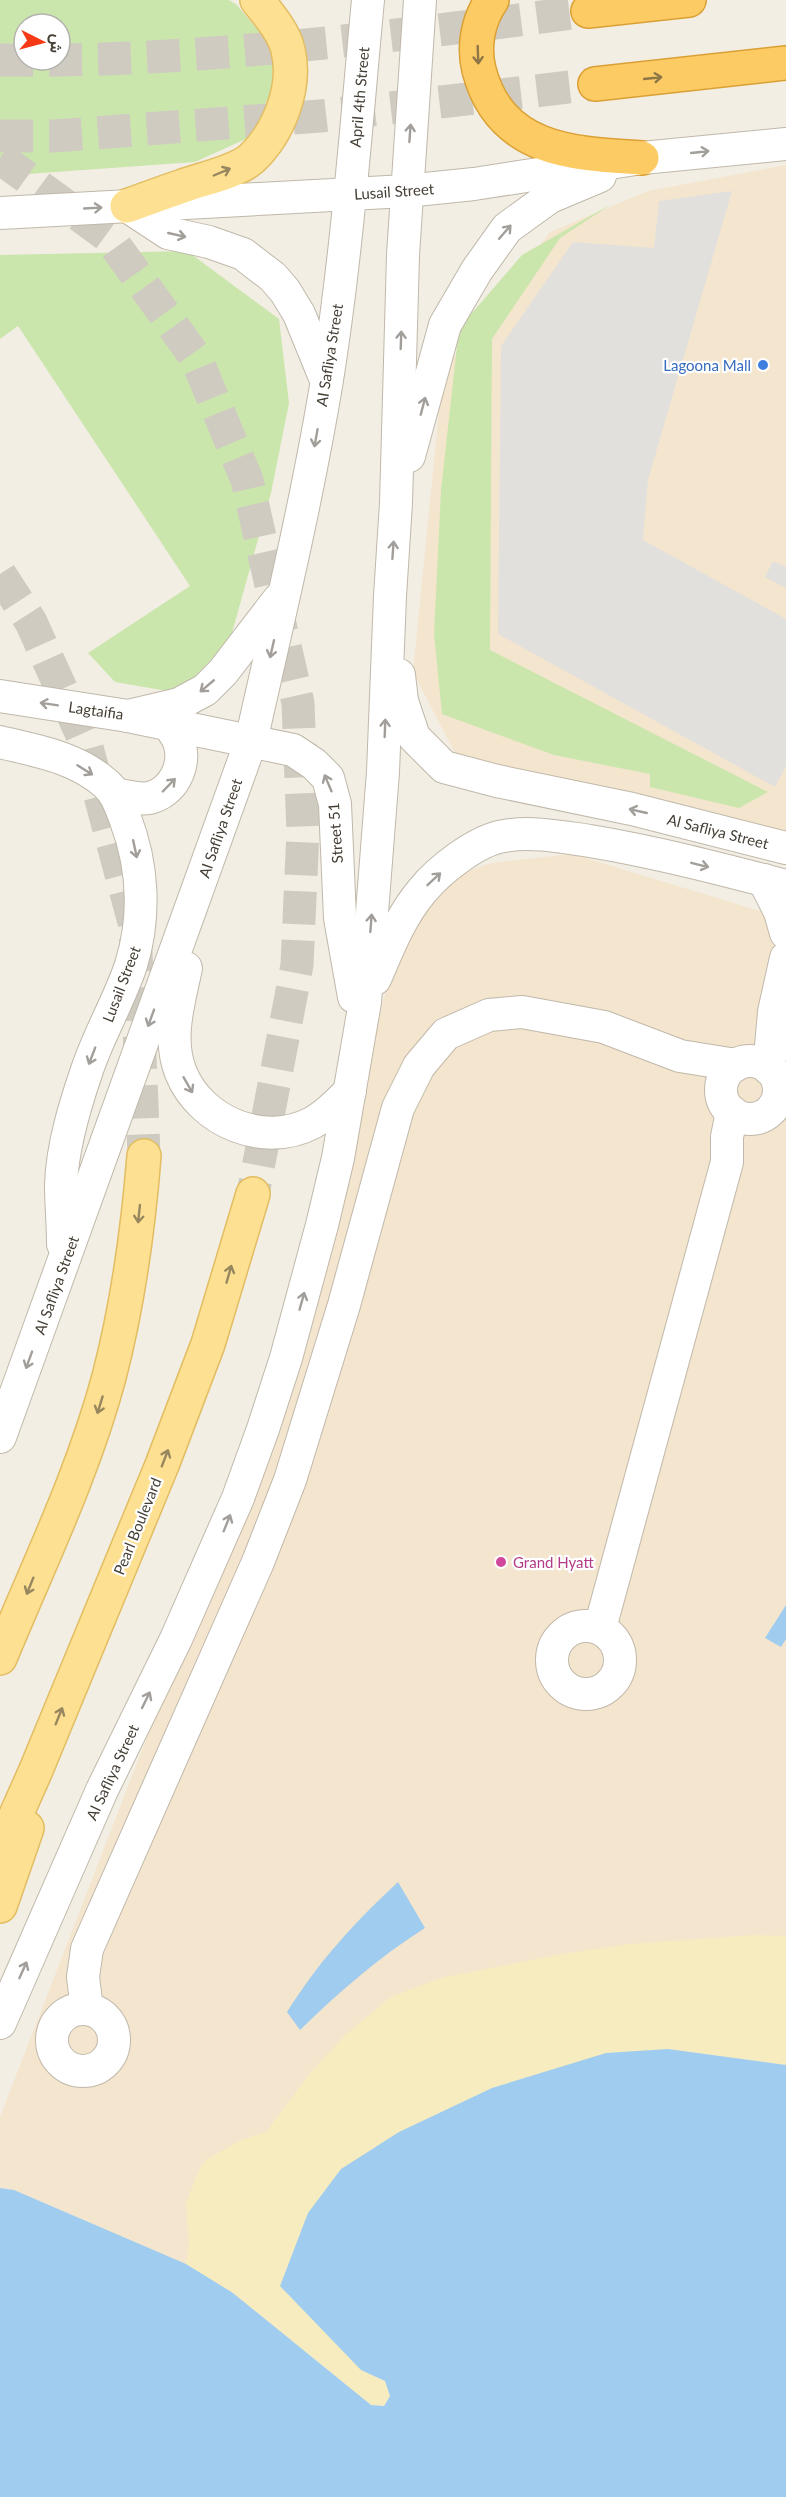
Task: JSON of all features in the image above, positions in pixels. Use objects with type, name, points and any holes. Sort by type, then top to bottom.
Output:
[{"type":"highway","points":[[492,0],[478,30],[477,61],[483,87],[499,113],[523,134],[552,147],[583,155],[642,158]]},
{"type":"highway","points":[[588,11],[689,0]]},
{"type":"highway","points":[[595,84],[786,63]]},
{"type":"main road","points":[[127,206],[219,174],[250,160],[268,138],[282,112],[290,86],[288,49],[271,17],[257,0]]},
{"type":"main road","points":[[0,1658],[79,1464],[108,1379],[122,1324],[132,1268],[144,1156]]},
{"type":"main road","name":"Pearl Boulevard","points":[[0,1851],[36,1770],[162,1465],[208,1344],[253,1194]]},
{"type":"main road","points":[[0,1906],[24,1842],[36,1770]]},
{"type":"street","name":"April 4th Street","points":[[350,194],[368,0]]},
{"type":"street","points":[[406,191],[420,0]]},
{"type":"street","name":"Lusail Street","points":[[0,213],[406,191],[474,184],[642,158],[786,144]]},
{"type":"street","points":[[396,503],[445,325],[477,270],[507,228],[550,197],[642,158]]},
{"type":"street","name":"Al Safliya Street","points":[[0,2023],[102,1790],[176,1639],[238,1498],[267,1419],[304,1292],[338,1158],[362,1015],[383,772],[396,503],[406,191]]},
{"type":"street","name":"Al Safliya Street","points":[[0,1437],[251,741],[285,592],[327,380],[350,194]]},
{"type":"street","points":[[127,206],[168,233],[209,243],[243,255],[273,277],[299,314],[327,380]]},
{"type":"street","name":"Lagtaifia","points":[[0,696],[128,716],[179,704],[204,690],[223,672],[285,592]]},
{"type":"street","name":"Al Safliya Street","points":[[390,596],[405,710],[414,736],[444,767],[497,781],[632,809],[786,848]]},
{"type":"street","name":"Street 51","points":[[128,716],[293,750],[314,764],[328,778],[335,804],[340,918],[362,1015]]},
{"type":"street","points":[[115,794],[149,798],[166,790],[177,776],[182,758],[179,741],[169,725]]},
{"type":"street","name":"Lusail Street","points":[[0,742],[71,761],[105,782],[115,794],[132,836],[139,868],[142,902],[138,938],[130,967],[87,1070],[68,1137],[61,1184],[64,1264]]},
{"type":"street","name":"Al Safliya Street","points":[[362,1015],[398,926],[422,891],[457,860],[482,844],[503,836],[542,834],[626,847],[775,883]]},
{"type":"street","points":[[208,865],[175,1021],[175,1047],[181,1072],[194,1095],[212,1113],[234,1126],[260,1133],[286,1132],[310,1124],[333,1110],[350,1091]]},
{"type":"street","points":[[775,883],[786,933]]},
{"type":"street","points":[[600,1628],[727,1162],[745,1142],[759,1088],[758,1036],[774,1012],[786,958]]},
{"type":"street","points":[[87,2009],[83,1977],[87,1949],[258,1562],[290,1480],[344,1305],[399,1108],[419,1066],[446,1034],[489,1015],[522,1012],[604,1027],[759,1088]]},
{"type":"shaded area","points":[[786,165],[786,837],[456,755],[413,672],[443,371],[550,232],[648,191]]},
{"type":"shaded area","points":[[732,191],[648,480],[643,540],[786,619],[786,766],[775,787],[498,634],[501,346],[573,242],[654,248],[659,201]]},
{"type":"shaded area","points":[[773,561],[786,567],[786,588],[765,577]]},
{"type":"shaded area","name":"Grand Hyatt","points":[[572,854],[786,919],[786,2065],[668,2049],[361,2370],[385,2381],[371,2405],[233,2293],[14,2190],[0,2188],[0,2117],[185,1639],[342,1191],[383,1000],[400,956],[430,901],[453,877],[491,863]]},
{"type":"green space","points":[[0,0],[229,0],[237,5],[261,34],[273,65],[271,93],[246,139],[195,162],[0,176]]},
{"type":"green space","points":[[613,203],[560,238],[492,339],[490,650],[768,792],[739,808],[650,787],[650,774],[554,755],[442,714],[434,634],[441,490],[459,328],[522,255]]},
{"type":"green space","points":[[187,251],[279,319],[289,403],[271,493],[230,640],[179,693],[115,682],[88,653],[190,586],[18,326],[0,339],[0,255]]},
{"type":"sand","points":[[755,1935],[786,1936],[786,2065],[668,2049],[361,2370],[385,2381],[390,2396],[384,2406],[371,2405],[233,2293],[186,2264],[189,2244],[186,2203],[199,2170],[206,2160],[239,2141],[266,2132],[311,2072],[345,2035],[391,1997],[440,1978],[562,1954],[630,1944]]},
{"type":"water","points":[[786,1605],[786,1639],[781,1647],[765,1638]]},
{"type":"water","points":[[398,1882],[425,1928],[360,1976],[300,2030],[287,2012],[299,1993],[338,1943]]},
{"type":"water","points":[[668,2049],[786,2065],[786,2497],[0,2497],[0,2188],[14,2190],[186,2264],[233,2293],[371,2405],[384,2406],[390,2396],[385,2381],[361,2370],[280,2286],[308,2213],[341,2169],[399,2132],[492,2088],[606,2053]]},
{"type":"tunnel","points":[[0,60],[148,57],[295,46],[588,11]]},
{"type":"tunnel","points":[[0,136],[54,136],[320,116],[595,84]]},
{"type":"tunnel","points":[[0,158],[109,237],[196,358],[247,480],[298,703],[303,831],[297,965],[253,1194]]},
{"type":"tunnel","points":[[0,574],[31,622],[86,744],[135,926],[144,1156]]},
{"type":"place","name":"Lagoona Mall","points":[[763,365]]},
{"type":"place","name":"Grand Hyatt","points":[[501,1562]]}]
